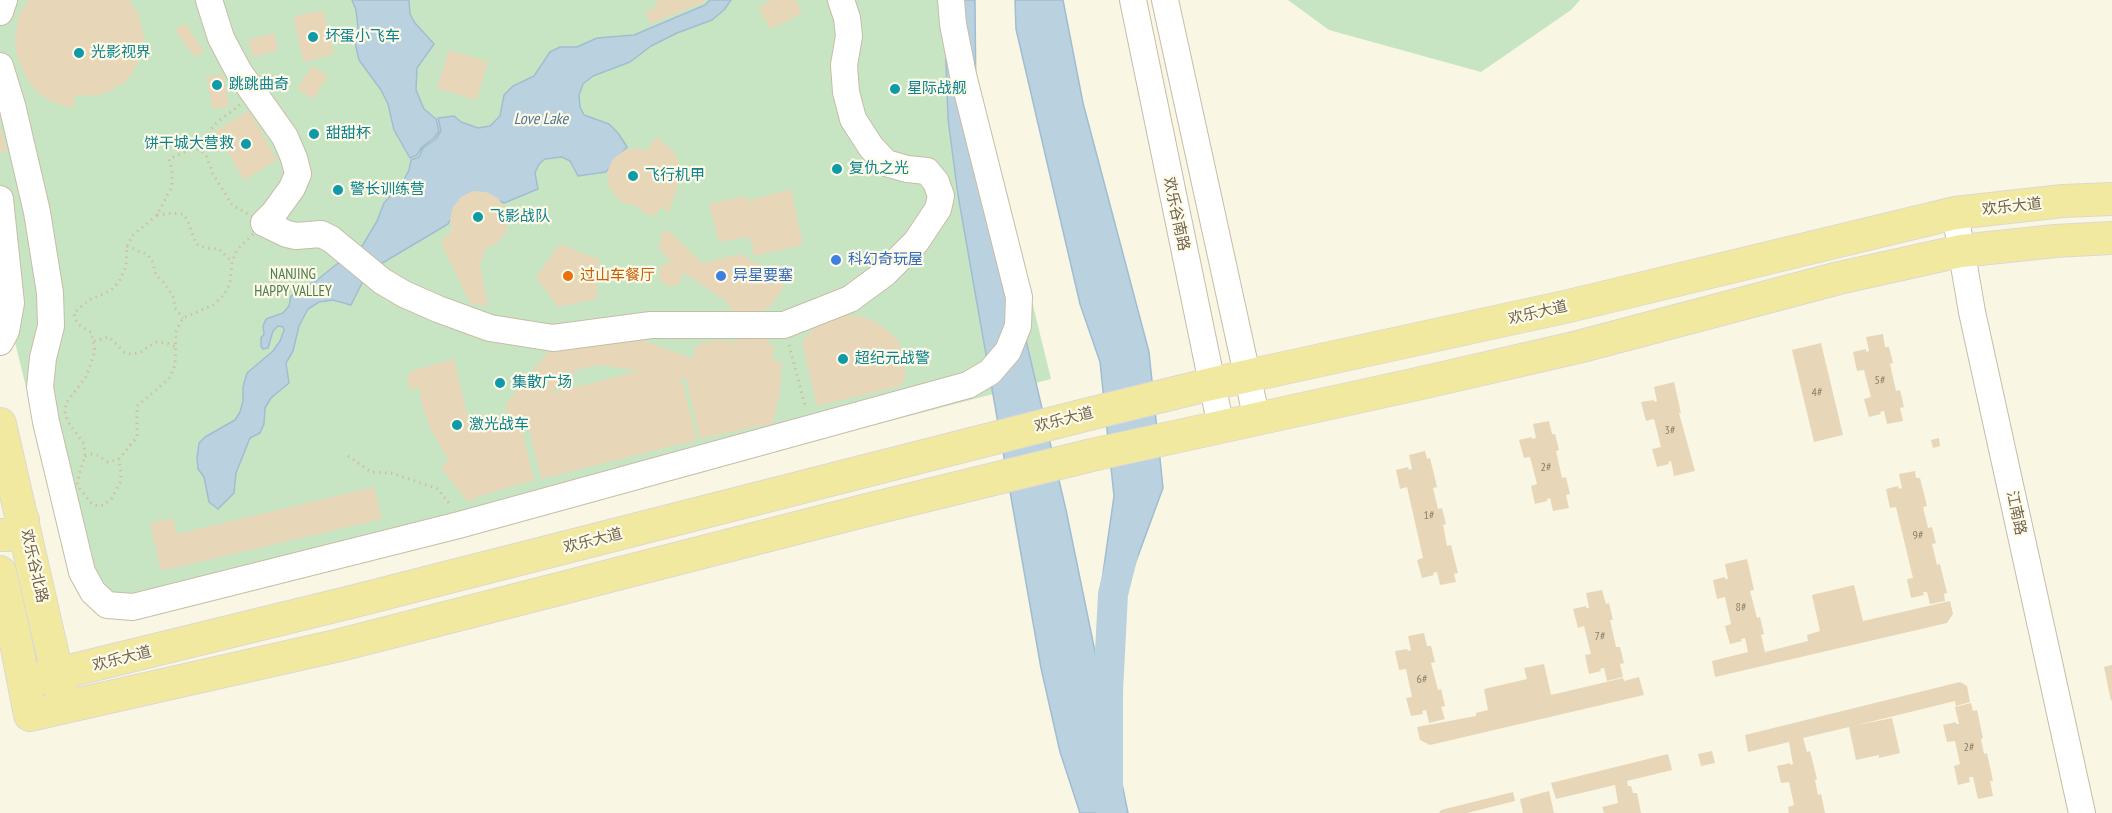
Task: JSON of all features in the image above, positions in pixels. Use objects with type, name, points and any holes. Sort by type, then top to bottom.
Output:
[{"type":"main road","name":"欢乐大道","points":[[24,682],[451,577],[1211,384],[1569,306],[1955,213],[2053,202],[2112,199]]},
{"type":"main road","points":[[2112,214],[2112,219]]},
{"type":"main road","points":[[0,572],[30,715],[191,680],[1092,455],[1178,438],[1578,347],[1800,288],[1961,252],[2055,241],[2112,238]]},
{"type":"main road","points":[[1791,252],[1803,257],[1808,266],[1807,276],[1800,288]]},
{"type":"main road","points":[[1406,342],[1398,357],[1399,368],[1403,375],[1417,384]]},
{"type":"main road","name":"欢乐谷北路","points":[[0,424],[12,528],[66,708]]},
{"type":"main road","points":[[1034,428],[1053,434],[1061,443],[1059,454],[1041,468]]},
{"type":"main road","points":[[775,495],[762,506],[759,518],[766,527],[780,533]]},
{"type":"main road","points":[[451,577],[466,582],[473,592],[470,603],[459,614]]},
{"type":"main road","points":[[182,644],[176,654],[174,664],[180,674],[191,680]]},
{"type":"street","points":[[0,12],[4,0]]},
{"type":"street","points":[[209,0],[221,38],[239,72],[285,137],[298,174],[292,188],[264,223],[296,236],[321,234],[343,248],[361,266],[404,294],[490,328],[553,338],[651,325],[784,325],[850,299],[884,274],[916,242],[938,209],[941,196],[936,182],[927,171],[886,163],[870,147],[854,119],[846,92],[844,65],[849,36],[847,18],[841,0]]},
{"type":"street","points":[[0,66],[12,105],[37,212],[50,293],[51,326],[43,358],[40,387],[82,572],[93,592],[107,605],[133,607],[459,525],[968,385],[990,372],[1008,351],[1018,326],[1018,297],[963,75],[953,24],[951,0]]},
{"type":"street","name":"欢乐谷南路","points":[[1133,0],[1221,427]]},
{"type":"street","points":[[1165,0],[1257,420]]},
{"type":"street","points":[[0,199],[11,303],[6,331],[0,342]]},
{"type":"street","name":"江南路","points":[[1955,213],[1974,323],[2082,813]]},
{"type":"path","points":[[201,150],[207,135],[215,124],[255,94]]},
{"type":"path","points":[[85,456],[97,455],[108,462],[119,459],[137,437],[137,405],[169,379],[175,365],[176,332],[183,318],[213,304],[224,295],[230,284],[232,262],[237,250],[264,223],[232,205],[213,174],[206,155],[201,150],[191,149],[169,159],[172,186],[157,215],[132,236],[127,246],[126,266],[118,282],[110,291],[89,300],[74,313],[79,325],[91,332],[94,340],[93,361],[86,377],[66,403],[65,413],[68,422],[84,444],[85,456],[77,482],[92,504],[104,505],[112,498],[122,474],[119,459]]},
{"type":"path","points":[[157,215],[183,214],[188,221],[196,244],[219,249],[232,262]]},
{"type":"path","points":[[127,246],[148,255],[156,275],[173,296],[175,308],[183,318]]},
{"type":"path","points":[[784,325],[811,428]]},
{"type":"path","points":[[94,340],[108,337],[124,352],[131,354],[138,353],[156,342],[176,347]]},
{"type":"path","points":[[348,456],[371,472],[391,473],[438,489],[449,501],[459,525]]},
{"type":"green space","name":"NANJING HAPPY VALLEY","points":[[0,0],[968,0],[976,72],[1051,379],[136,617],[110,618],[94,610],[51,488],[0,282]]},
{"type":"green space","points":[[1288,0],[1580,0],[1571,10],[1481,72],[1329,30]]},
{"type":"water","points":[[352,0],[409,0],[410,14],[415,23],[434,44],[417,68],[416,90],[424,109],[436,119],[439,131],[417,155],[410,158],[394,130],[388,104],[381,90],[359,60],[355,43],[358,28],[356,10]]},
{"type":"water","name":"Love Lake","points":[[710,0],[731,0],[724,10],[712,20],[677,33],[651,46],[630,62],[593,76],[583,84],[579,95],[580,107],[584,115],[609,124],[627,147],[606,172],[578,176],[570,161],[562,157],[545,159],[539,164],[535,173],[538,189],[504,203],[484,193],[459,203],[448,224],[379,265],[362,283],[351,305],[333,300],[319,302],[308,309],[299,326],[293,351],[286,363],[289,383],[271,398],[265,408],[264,424],[260,433],[250,438],[236,473],[234,493],[218,509],[209,502],[204,477],[198,469],[199,443],[205,437],[235,420],[243,401],[243,387],[247,373],[273,351],[280,341],[284,330],[283,327],[278,326],[273,331],[268,348],[263,349],[261,346],[266,319],[283,313],[289,306],[291,296],[361,248],[377,221],[384,203],[403,182],[411,160],[419,157],[423,148],[436,139],[441,131],[438,118],[454,116],[461,122],[478,128],[490,126],[500,116],[504,95],[513,86],[534,76],[550,52],[560,47],[577,47],[597,38],[634,35],[705,5]]},
{"type":"water","points":[[947,0],[975,0],[976,108],[999,226],[1066,510],[1128,813],[1080,813],[1060,752],[1041,668],[958,195],[948,119],[945,33]]},
{"type":"water","points":[[1015,0],[1063,0],[1083,103],[1149,352],[1163,488],[1124,594],[1100,594],[1114,496],[1100,362],[1080,304],[1016,29]]},
{"type":"building","name":"光影视界","points":[[28,0],[129,0],[137,11],[144,36],[143,49],[133,73],[124,83],[101,95],[75,96],[73,109],[48,100],[28,81],[17,57],[16,30],[19,16]]},
{"type":"building","points":[[655,0],[704,0],[705,2],[650,24],[645,12],[658,6]]},
{"type":"building","points":[[772,0],[796,0],[802,14],[770,29],[758,7]]},
{"type":"building","points":[[323,10],[334,54],[304,62],[293,17]]},
{"type":"building","points":[[185,23],[204,51],[195,57],[175,30]]},
{"type":"building","points":[[274,33],[278,50],[253,57],[248,40]]},
{"type":"building","points":[[449,50],[488,62],[476,100],[437,88]]},
{"type":"building","points":[[312,66],[328,76],[313,99],[297,89]]},
{"type":"building","points":[[223,74],[229,106],[213,109],[206,77]]},
{"type":"building","points":[[249,111],[277,160],[244,180],[215,131]]},
{"type":"building","points":[[0,126],[7,151],[0,153]]},
{"type":"building","points":[[656,137],[674,152],[679,165],[680,180],[668,214],[664,207],[650,217],[635,205],[626,204],[618,199],[609,187],[607,172],[613,159],[625,150],[639,148],[647,151]]},
{"type":"building","points":[[791,189],[803,245],[754,256],[750,237],[719,242],[709,204],[745,196],[746,201]]},
{"type":"building","points":[[473,191],[486,192],[498,198],[505,208],[508,221],[505,234],[497,243],[485,249],[480,265],[488,306],[470,303],[441,243],[448,233],[452,232],[450,219],[453,207],[461,197]]},
{"type":"building","points":[[669,231],[702,263],[741,254],[787,281],[771,307],[764,308],[769,345],[774,345],[773,361],[782,362],[779,398],[772,425],[700,439],[686,378],[681,377],[697,440],[541,479],[526,416],[520,421],[534,480],[480,496],[469,503],[441,468],[449,461],[430,428],[419,387],[410,390],[407,375],[414,370],[454,359],[466,411],[473,424],[508,416],[505,405],[555,343],[610,329],[687,356],[688,359],[692,358],[694,349],[699,344],[717,340],[737,342],[730,304],[683,272],[680,283],[674,286],[667,286],[661,281],[660,268],[665,263],[672,262],[659,248],[661,234]],"holes":[[[599,365],[639,371],[552,393],[577,370]]]},
{"type":"building","points":[[560,244],[600,260],[596,299],[558,307],[536,277]]},
{"type":"building","points":[[846,315],[864,317],[881,325],[896,338],[903,352],[906,374],[901,386],[817,406],[802,342],[814,328],[829,318]]},
{"type":"building","points":[[1883,334],[1885,347],[1889,347],[1893,363],[1890,364],[1896,391],[1900,390],[1904,407],[1900,408],[1903,421],[1887,424],[1884,411],[1869,417],[1864,399],[1871,397],[1864,370],[1857,371],[1853,352],[1866,349],[1866,352],[1869,351],[1866,337]]},
{"type":"building","points":[[1821,343],[1843,435],[1814,442],[1792,350]]},
{"type":"building","points":[[1674,382],[1681,413],[1679,413],[1695,471],[1674,476],[1671,461],[1668,462],[1669,464],[1657,467],[1652,449],[1661,447],[1654,419],[1646,421],[1641,402],[1657,401],[1654,387]]},
{"type":"building","points":[[1549,421],[1559,450],[1556,451],[1562,478],[1566,477],[1570,494],[1566,495],[1569,508],[1553,511],[1550,498],[1535,504],[1531,486],[1537,484],[1530,457],[1524,458],[1519,440],[1536,438],[1533,424]]},
{"type":"building","points":[[1939,438],[1940,446],[1933,448],[1931,440]]},
{"type":"building","points":[[1425,451],[1427,459],[1430,458],[1437,487],[1433,488],[1438,509],[1442,508],[1446,524],[1443,525],[1447,546],[1451,545],[1458,573],[1454,574],[1456,582],[1440,585],[1437,572],[1422,578],[1417,560],[1423,558],[1407,487],[1400,489],[1396,470],[1408,467],[1409,470],[1412,469],[1409,455]]},
{"type":"building","points":[[1915,471],[1916,478],[1920,478],[1927,506],[1923,507],[1928,528],[1932,527],[1936,543],[1932,544],[1947,593],[1944,594],[1945,601],[1930,604],[1927,592],[1911,598],[1907,579],[1913,578],[1896,507],[1890,508],[1886,489],[1898,486],[1899,489],[1902,488],[1899,474]]},
{"type":"building","points":[[374,487],[382,519],[161,571],[150,523],[173,518],[177,534]]},
{"type":"building","points":[[1747,559],[1754,590],[1750,591],[1757,618],[1760,617],[1765,652],[1808,641],[1807,635],[1820,631],[1812,595],[1854,585],[1863,621],[1950,601],[1953,614],[1947,623],[1715,677],[1712,661],[1748,652],[1745,638],[1730,644],[1725,626],[1731,624],[1725,597],[1717,599],[1713,580],[1725,577],[1728,579],[1725,564]]},
{"type":"building","points":[[1602,590],[1606,604],[1609,603],[1616,647],[1620,647],[1624,663],[1620,664],[1623,677],[1607,681],[1604,668],[1589,674],[1585,655],[1591,654],[1584,626],[1578,628],[1573,609],[1586,606],[1589,608],[1586,593]]},
{"type":"building","points":[[1424,633],[1427,646],[1431,646],[1435,662],[1431,663],[1445,706],[1441,707],[1445,719],[1429,723],[1426,710],[1422,711],[1423,714],[1411,716],[1406,698],[1412,697],[1406,669],[1399,670],[1395,651],[1411,650],[1408,636]]},
{"type":"building","points":[[1544,664],[1551,695],[1623,678],[1624,681],[1639,677],[1644,695],[1430,745],[1420,740],[1417,727],[1476,716],[1476,713],[1488,710],[1484,689],[1527,679],[1524,668]]},
{"type":"building","points":[[2112,665],[2112,700],[2111,701],[2104,667]]},
{"type":"building","points":[[1960,682],[1967,686],[1970,702],[1956,706],[1955,701],[1853,726],[1892,718],[1900,753],[1856,760],[1849,727],[1803,738],[1807,752],[1810,751],[1817,779],[1815,780],[1818,795],[1821,794],[1825,813],[1789,813],[1788,807],[1794,805],[1789,782],[1781,783],[1777,766],[1793,764],[1789,742],[1748,752],[1745,735]]},
{"type":"building","points":[[1971,703],[1973,711],[1977,710],[1984,754],[1987,753],[1993,781],[1990,781],[1993,796],[1978,799],[1973,777],[1969,777],[1970,782],[1958,785],[1954,766],[1960,764],[1955,741],[1947,742],[1943,725],[1956,722],[1959,724],[1955,707]]},
{"type":"building","points":[[1712,751],[1715,763],[1701,766],[1698,754]]},
{"type":"building","points":[[1668,754],[1672,770],[1627,781],[1633,793],[1637,793],[1641,813],[1604,813],[1602,807],[1618,803],[1615,785],[1556,799],[1551,783]]},
{"type":"building","points":[[1549,791],[1554,813],[1523,813],[1520,799]]},
{"type":"building","points":[[1513,792],[1515,801],[1467,813],[1439,813],[1441,810]]},
{"type":"waterway","points":[[1111,813],[1108,793],[1108,691],[1113,594],[1123,554]]},
{"type":"place","name":"坏蛋小飞车","points":[[313,37]]},
{"type":"place","name":"光影视界","points":[[79,53]]},
{"type":"place","name":"跳跳曲奇","points":[[217,85]]},
{"type":"place","name":"星际战舰","points":[[895,89]]},
{"type":"place","name":"甜甜杯","points":[[314,134]]},
{"type":"place","name":"饼干城大营救","points":[[246,144]]},
{"type":"place","name":"复仇之光","points":[[837,169]]},
{"type":"place","name":"飞行机甲","points":[[633,176]]},
{"type":"place","name":"警长训练营","points":[[338,190]]},
{"type":"place","name":"飞影战队","points":[[478,217]]},
{"type":"place","name":"科幻奇玩屋","points":[[836,260]]},
{"type":"place","name":"过山车餐厅","points":[[568,276]]},
{"type":"place","name":"异星要塞","points":[[721,276]]},
{"type":"place","name":"超纪元战警","points":[[843,359]]},
{"type":"place","name":"集散广场","points":[[500,383]]},
{"type":"place","name":"激光战车","points":[[457,425]]}]
